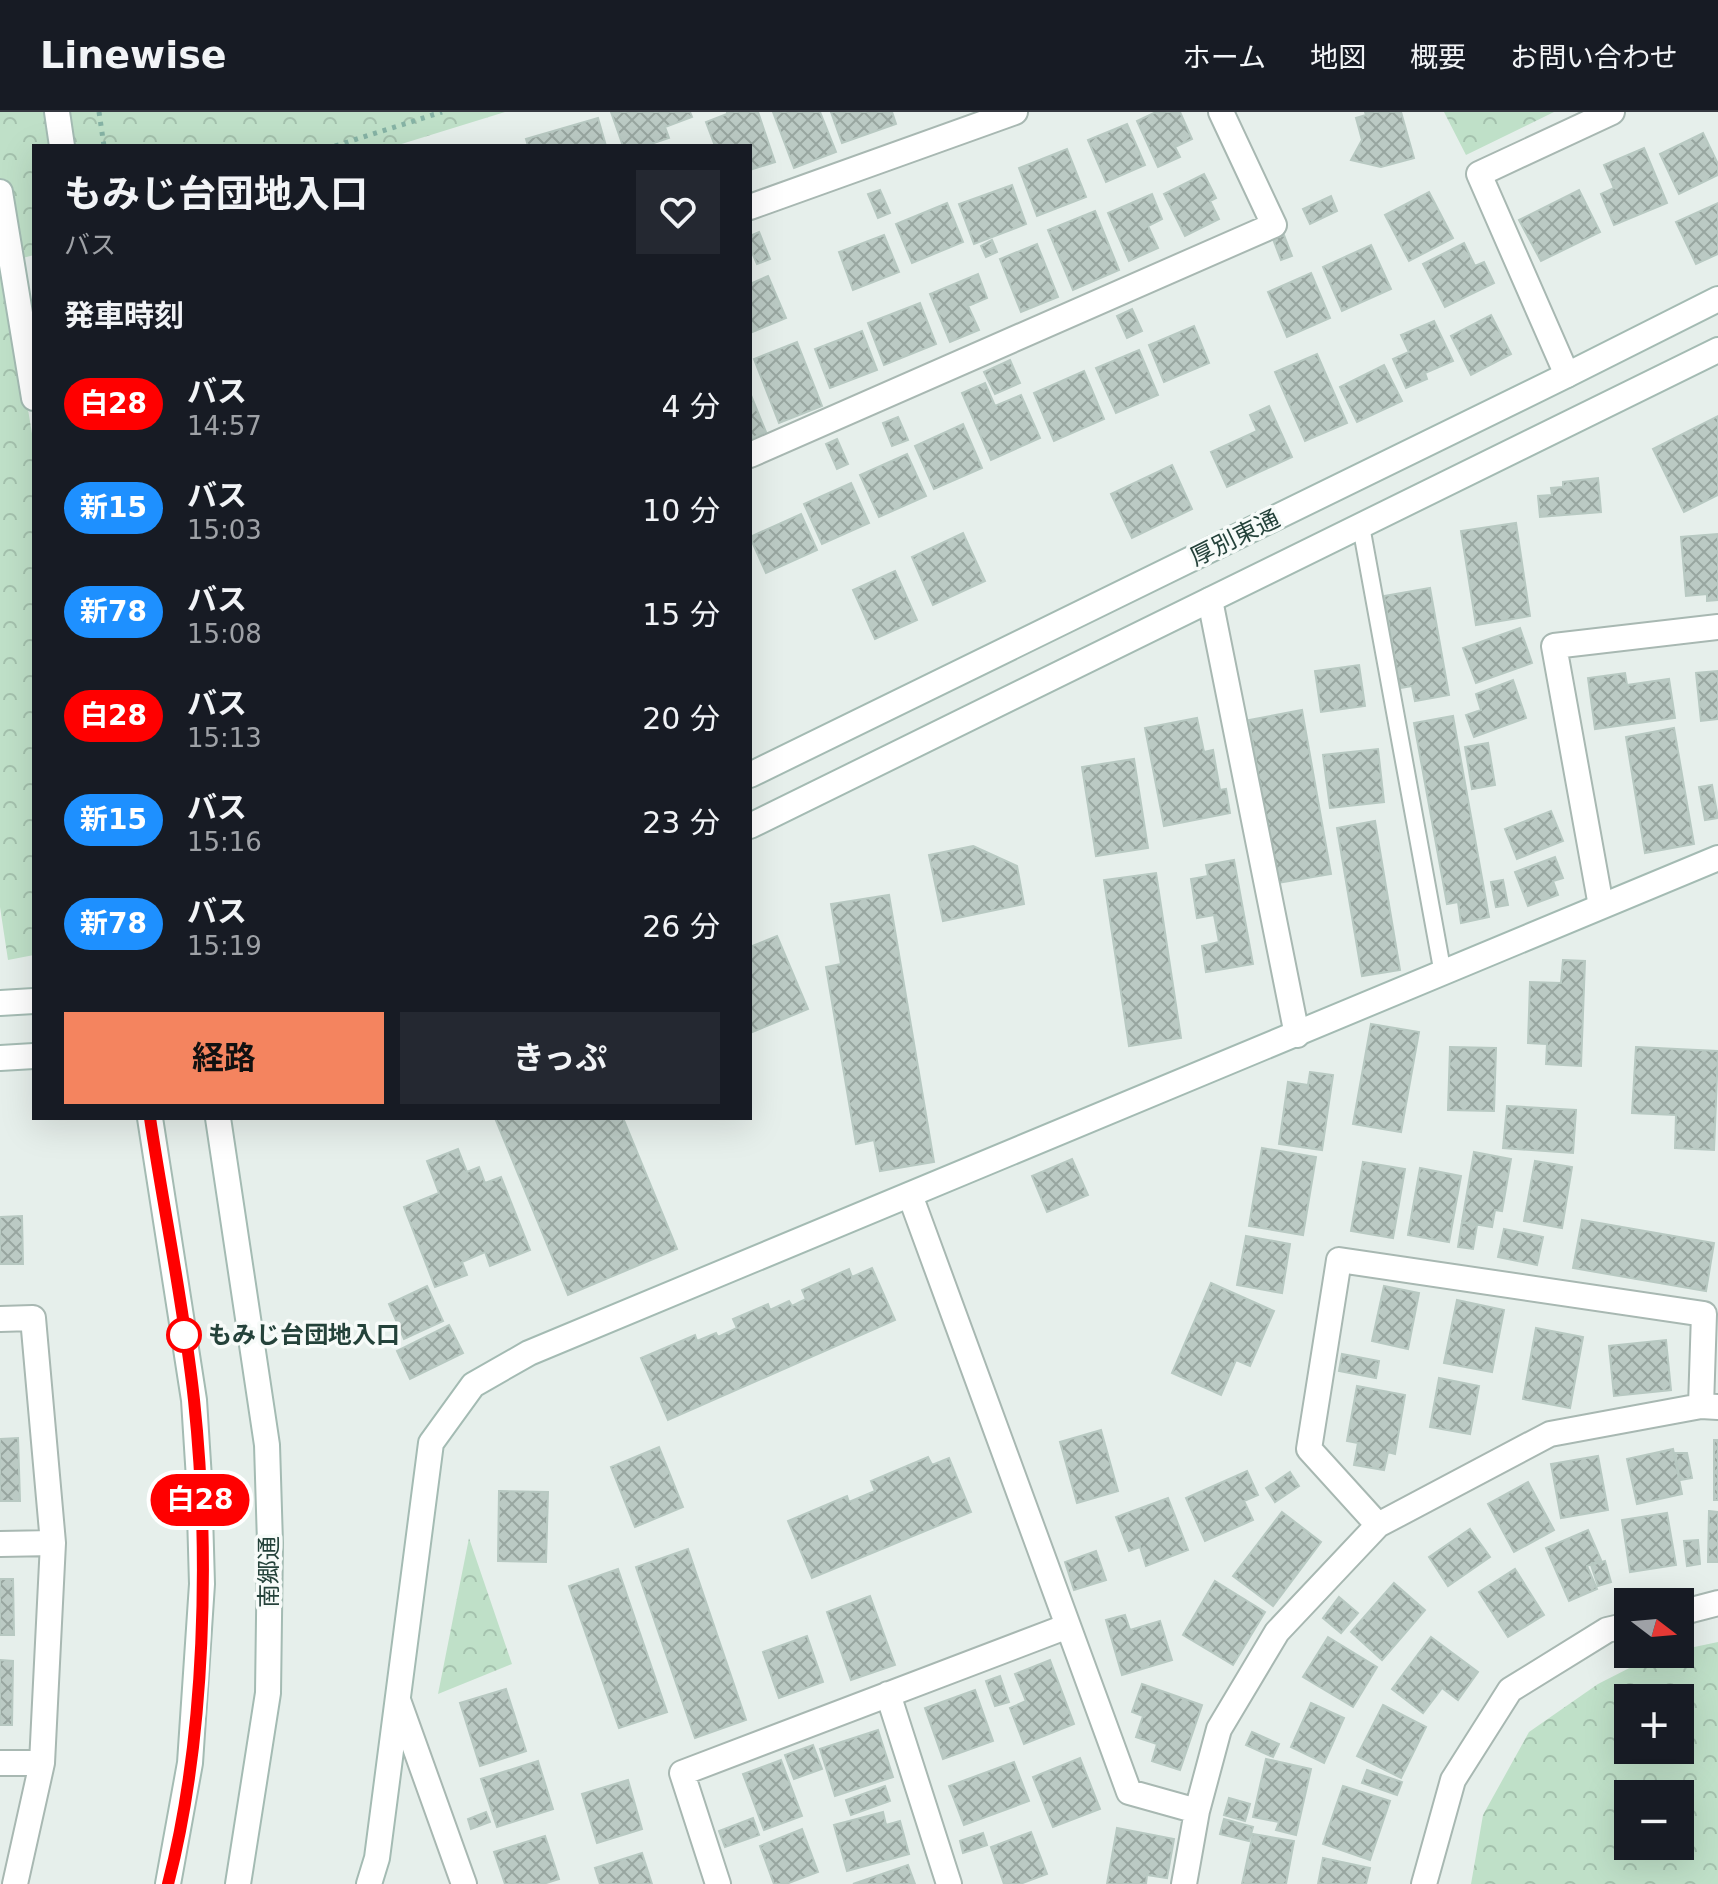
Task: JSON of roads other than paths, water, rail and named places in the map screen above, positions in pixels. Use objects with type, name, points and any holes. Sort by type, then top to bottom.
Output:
[{"type":"street","points":[[57,112],[62,144]]},
{"type":"street","points":[[752,206],[1015,112]]},
{"type":"street","points":[[752,454],[1274,225],[1221,112]]},
{"type":"street","points":[[1567,375],[1479,174],[1612,112]]},
{"type":"street","points":[[0,192],[32,386]]},
{"type":"street","name":"厚別東通","points":[[752,774],[1718,299]]},
{"type":"street","name":"厚別東通","points":[[752,825],[1718,350]]},
{"type":"street","points":[[1210,600],[1297,1035]]},
{"type":"street","points":[[1601,906],[1554,646],[1718,627]]},
{"type":"street","points":[[369,1884],[377,1858],[431,1443],[473,1385],[529,1353],[1718,858]]},
{"type":"street","points":[[0,1003],[32,1001]]},
{"type":"street","points":[[0,1058],[32,1056]]},
{"type":"street","points":[[150,1120],[194,1400],[201,1554],[201,1614],[192,1748],[168,1884]]},
{"type":"street","name":"南郷通","points":[[218,1120],[267,1445],[270,1543],[268,1693],[238,1884]]},
{"type":"street","points":[[910,1195],[1129,1792],[1197,1811]]},
{"type":"street","points":[[1184,1884],[1197,1811],[1219,1729],[1277,1632],[1378,1525],[1550,1434],[1709,1406],[1704,1314],[1339,1260],[1309,1449],[1378,1525]]},
{"type":"street","points":[[0,1319],[33,1318],[53,1543],[42,1763],[15,1884]]},
{"type":"street","points":[[0,1544],[53,1543]]},
{"type":"street","points":[[1694,1609],[1718,1603]]},
{"type":"street","points":[[718,1884],[682,1773],[1068,1626]]},
{"type":"street","points":[[1424,1884],[1453,1780],[1510,1690],[1614,1628]]},
{"type":"street","points":[[888,1694],[949,1884]]},
{"type":"street","points":[[398,1700],[464,1884]]},
{"type":"street","points":[[0,1763],[42,1763]]},
{"type":"lane","points":[[1361,526],[1443,974]]},
{"type":"place","name":"もみじ台団地入口","points":[[184,1335]]}]
